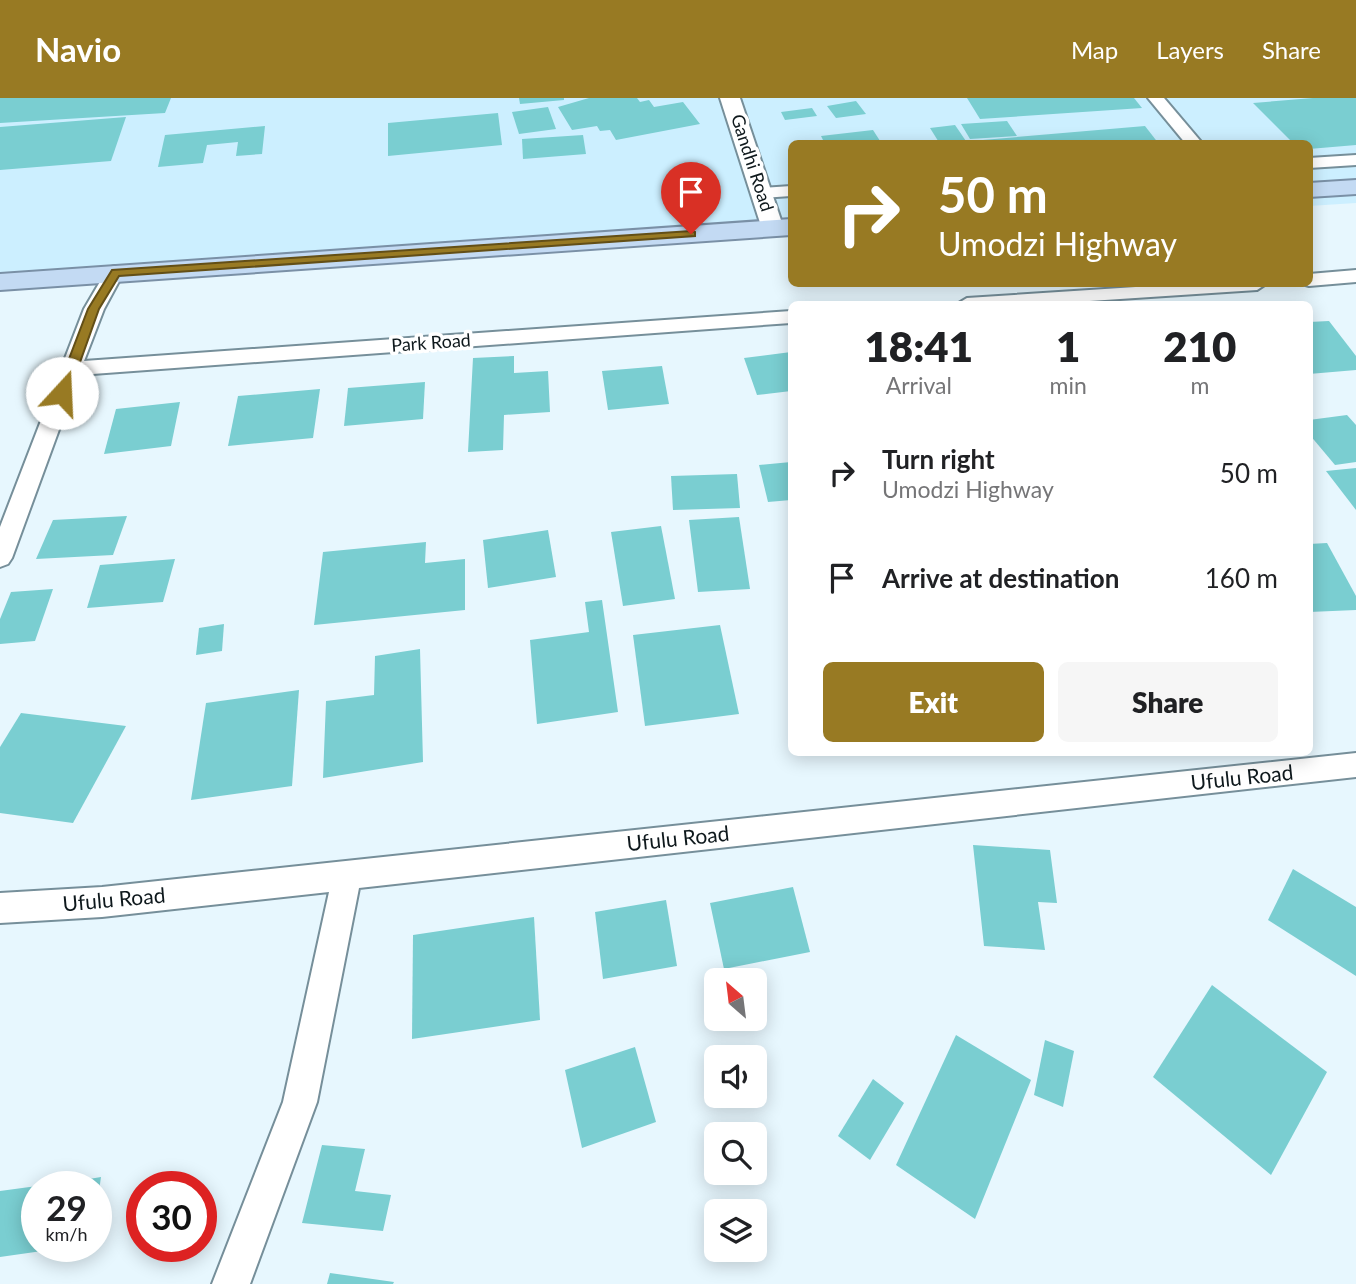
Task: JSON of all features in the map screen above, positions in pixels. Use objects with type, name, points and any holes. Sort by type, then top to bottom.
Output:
[{"type":"highway","points":[[1313,190],[1356,187]]},
{"type":"highway","points":[[0,282],[782,228]]},
{"type":"street","name":"Gandhi Road","points":[[730,98],[761,193],[782,228]]},
{"type":"street","points":[[1156,98],[1192,140]]},
{"type":"street","points":[[1313,163],[1356,160]]},
{"type":"street","points":[[761,193],[788,191]]},
{"type":"street","points":[[0,558],[94,309],[116,272]]},
{"type":"street","points":[[1313,280],[1356,276]]},
{"type":"street","points":[[1010,301],[1214,287]]},
{"type":"street","name":"Park Road","points":[[71,369],[788,317]]},
{"type":"street","name":"Ufulu Road","points":[[0,908],[102,902],[1356,765]]},
{"type":"street","points":[[231,1284],[300,1102],[347,876]]},
{"type":"shaded area","points":[[0,98],[1356,98],[1356,203],[1313,206],[1313,140],[788,140],[788,234],[0,284]]},
{"type":"building","points":[[0,98],[171,98],[165,113],[0,123]]},
{"type":"building","points":[[519,98],[564,98],[564,100],[520,104]]},
{"type":"building","points":[[589,98],[637,98],[640,102],[649,100],[654,107],[683,102],[700,124],[616,140],[610,130],[600,131],[597,126],[572,130],[558,107]]},
{"type":"building","points":[[967,98],[1134,98],[1142,108],[980,119]]},
{"type":"building","points":[[1356,98],[1356,145],[1313,149],[1313,140],[1290,140],[1253,103]]},
{"type":"building","points":[[856,101],[866,114],[836,118],[827,106]]},
{"type":"building","points":[[548,107],[556,129],[519,134],[512,112]]},
{"type":"building","points":[[812,108],[817,116],[785,120],[781,112]]},
{"type":"building","points":[[498,113],[502,145],[388,156],[388,123]]},
{"type":"building","points":[[126,117],[111,161],[0,170],[0,127]]},
{"type":"building","points":[[1007,121],[1017,136],[970,139],[961,124]]},
{"type":"building","points":[[955,125],[965,140],[938,140],[930,128]]},
{"type":"building","points":[[265,126],[262,154],[236,156],[238,142],[207,145],[203,163],[158,167],[165,135]]},
{"type":"building","points":[[1145,126],[1156,140],[983,140]]},
{"type":"building","points":[[873,130],[879,140],[823,140],[821,136]]},
{"type":"building","points":[[583,135],[586,154],[523,159],[522,139]]},
{"type":"building","points":[[1329,321],[1356,356],[1356,370],[1313,374],[1313,322]]},
{"type":"building","points":[[788,352],[788,391],[757,395],[744,358]]},
{"type":"building","points":[[514,356],[514,373],[548,371],[550,412],[504,415],[503,450],[468,452],[473,358]]},
{"type":"building","points":[[662,366],[669,404],[608,410],[602,371]]},
{"type":"building","points":[[425,382],[423,419],[344,426],[348,388]]},
{"type":"building","points":[[320,389],[313,438],[228,446],[238,396]]},
{"type":"building","points":[[180,402],[171,446],[104,454],[116,409]]},
{"type":"building","points":[[1347,415],[1356,425],[1356,462],[1335,465],[1313,439],[1313,419]]},
{"type":"building","points":[[788,462],[788,500],[768,502],[759,465]]},
{"type":"building","points":[[1356,468],[1356,510],[1326,471]]},
{"type":"building","points":[[737,474],[740,508],[673,510],[671,476]]},
{"type":"building","points":[[127,516],[113,555],[36,559],[53,520]]},
{"type":"building","points":[[739,517],[750,589],[698,592],[689,520]]},
{"type":"building","points":[[661,526],[675,599],[623,606],[611,532]]},
{"type":"building","points":[[548,530],[556,577],[488,588],[483,540]]},
{"type":"building","points":[[426,542],[425,563],[465,559],[465,610],[314,625],[323,552]]},
{"type":"building","points":[[1327,543],[1356,596],[1356,610],[1313,612],[1313,544]]},
{"type":"building","points":[[175,559],[163,602],[87,608],[100,565]]},
{"type":"building","points":[[53,589],[35,641],[0,644],[0,619],[11,592]]},
{"type":"building","points":[[602,600],[618,712],[537,724],[530,640],[589,632],[585,602]]},
{"type":"building","points":[[224,624],[222,651],[196,655],[199,628]]},
{"type":"building","points":[[720,625],[739,714],[645,726],[633,635]]},
{"type":"building","points":[[420,649],[423,762],[323,778],[326,701],[374,695],[375,656]]},
{"type":"building","points":[[299,690],[292,786],[191,800],[206,703]]},
{"type":"building","points":[[21,713],[126,726],[73,823],[0,813],[0,747]]},
{"type":"building","points":[[973,845],[1050,850],[1057,903],[1038,902],[1045,950],[984,946]]},
{"type":"building","points":[[1293,869],[1356,907],[1356,976],[1268,920]]},
{"type":"building","points":[[793,887],[810,952],[724,968],[710,903]]},
{"type":"building","points":[[666,900],[677,966],[603,979],[595,912]]},
{"type":"building","points":[[534,917],[540,1020],[412,1039],[413,935]]},
{"type":"building","points":[[1212,985],[1327,1072],[1271,1175],[1153,1077]]},
{"type":"building","points":[[956,1035],[1031,1080],[975,1219],[896,1165]]},
{"type":"building","points":[[1045,1040],[1074,1051],[1063,1107],[1034,1095]]},
{"type":"building","points":[[635,1047],[656,1122],[582,1148],[565,1070]]},
{"type":"building","points":[[873,1079],[904,1103],[870,1160],[838,1136]]},
{"type":"building","points":[[322,1145],[365,1149],[355,1191],[391,1195],[383,1231],[302,1223]]},
{"type":"building","points":[[21,1188],[21,1254],[0,1257],[0,1191]]},
{"type":"building","points":[[330,1273],[394,1282],[327,1284]]},
{"type":"route","points":[[62,393],[94,309],[116,272],[691,234]]}]
